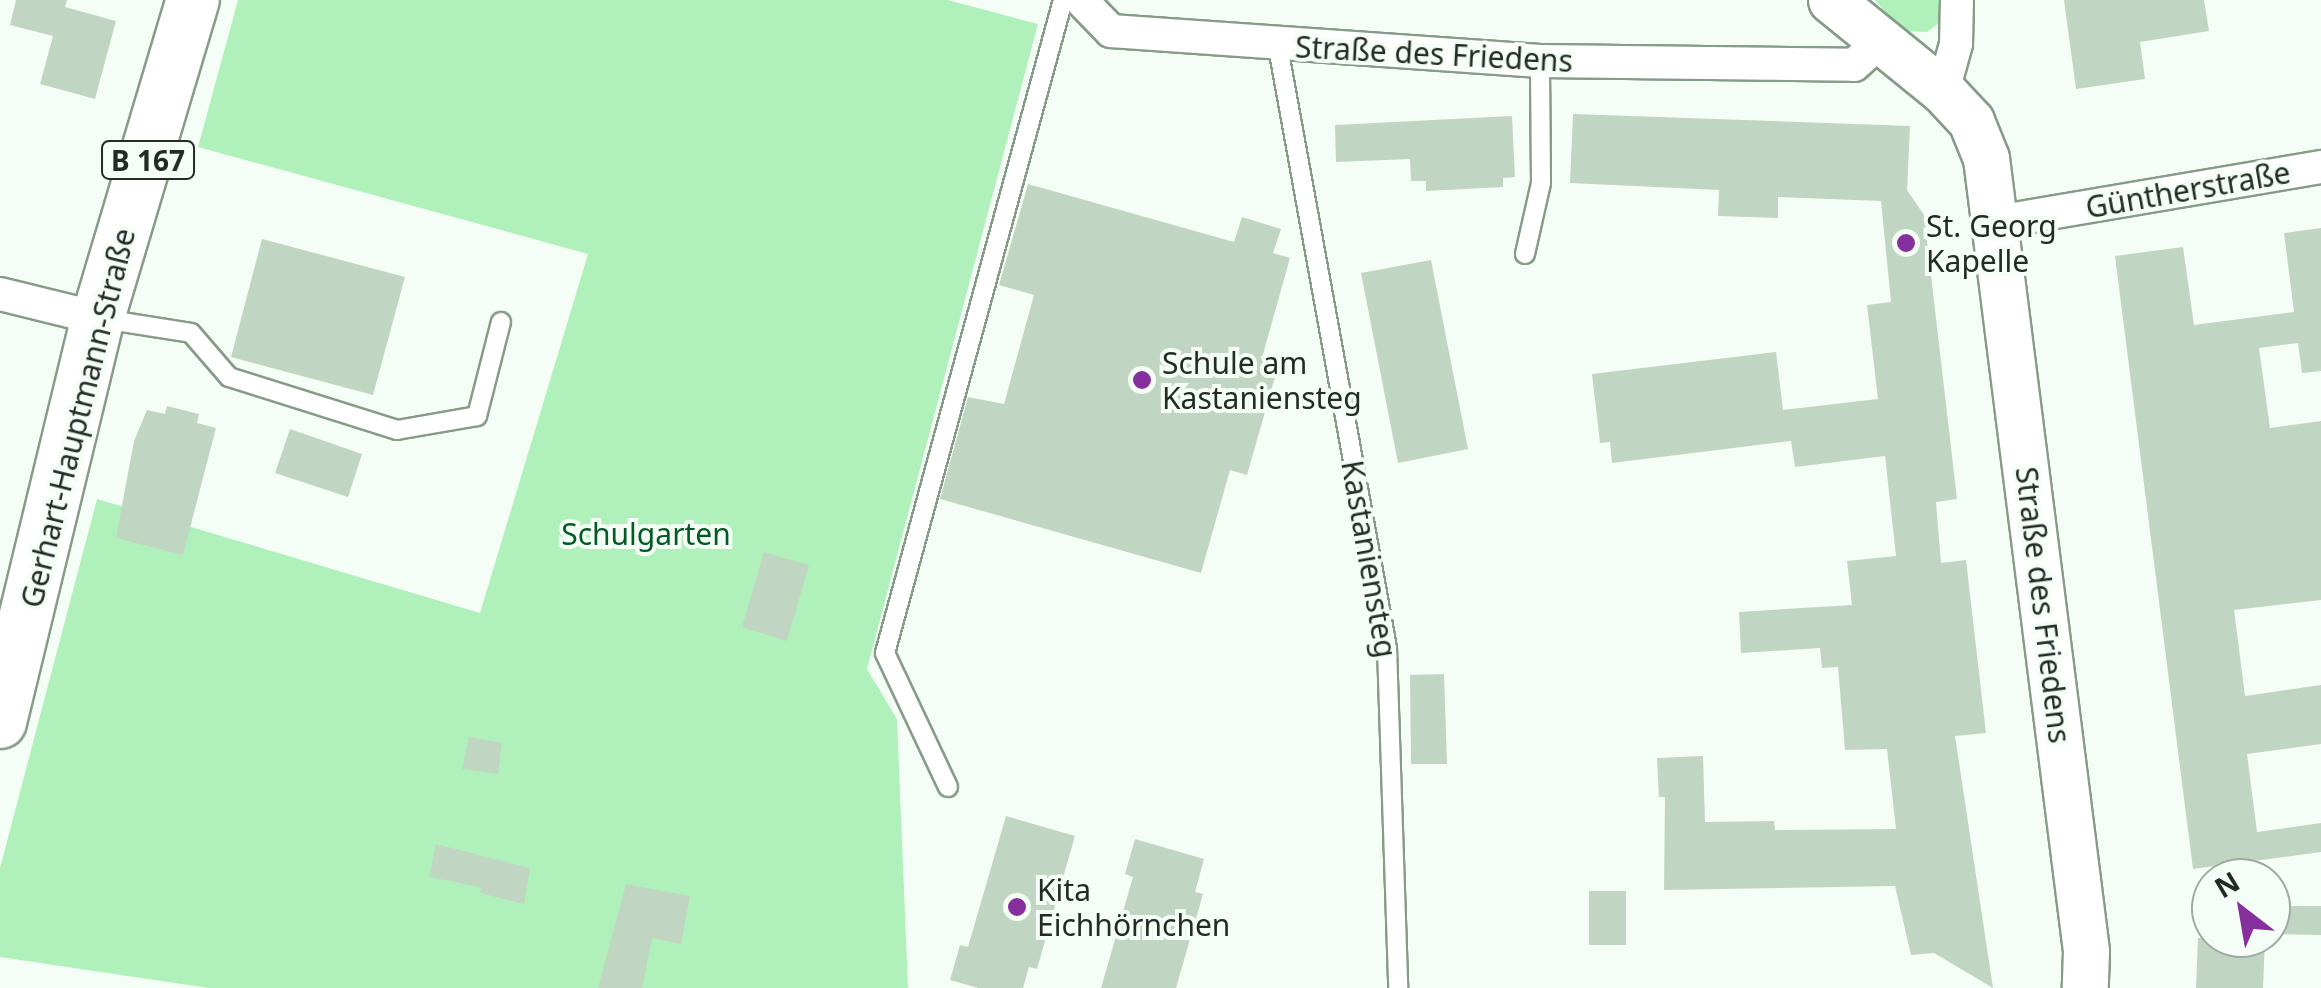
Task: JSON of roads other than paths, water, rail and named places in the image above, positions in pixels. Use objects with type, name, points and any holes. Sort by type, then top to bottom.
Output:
[{"type":"main road","name":"Gerhart-Hauptmann-Straße","points":[[0,722],[98,318],[193,0]]},
{"type":"main road","name":"Straße des Friedens","points":[[1831,0],[1943,91],[1971,121],[1986,158],[2086,950],[2085,988]]},
{"type":"street","points":[[1081,0],[1111,31],[1278,47]]},
{"type":"street","points":[[1943,91],[1956,44],[1957,0]]},
{"type":"street","name":"Straße des Friedens","points":[[1278,47],[1540,61],[1854,65],[1881,41]]},
{"type":"street","name":"Güntherstraße","points":[[1996,222],[2321,167]]},
{"type":"street","points":[[0,294],[98,318]]},
{"type":"lane","points":[[948,787],[885,653],[1063,0]]},
{"type":"lane","name":"Kastaniensteg","points":[[1278,47],[1387,648],[1398,988]]},
{"type":"lane","points":[[1525,254],[1541,183],[1540,61]]},
{"type":"lane","points":[[98,318],[192,332],[229,377],[397,430],[477,416],[501,322]]},
{"type":"place","name":"St. Georg Kapelle","points":[[1906,243]]},
{"type":"place","name":"Schule am Kastaniensteg","points":[[1142,380]]},
{"type":"place","name":"Kita Eichhörnchen","points":[[1017,907]]},
{"type":"park label","name":"Schulgarten","points":[[646,534]]}]
